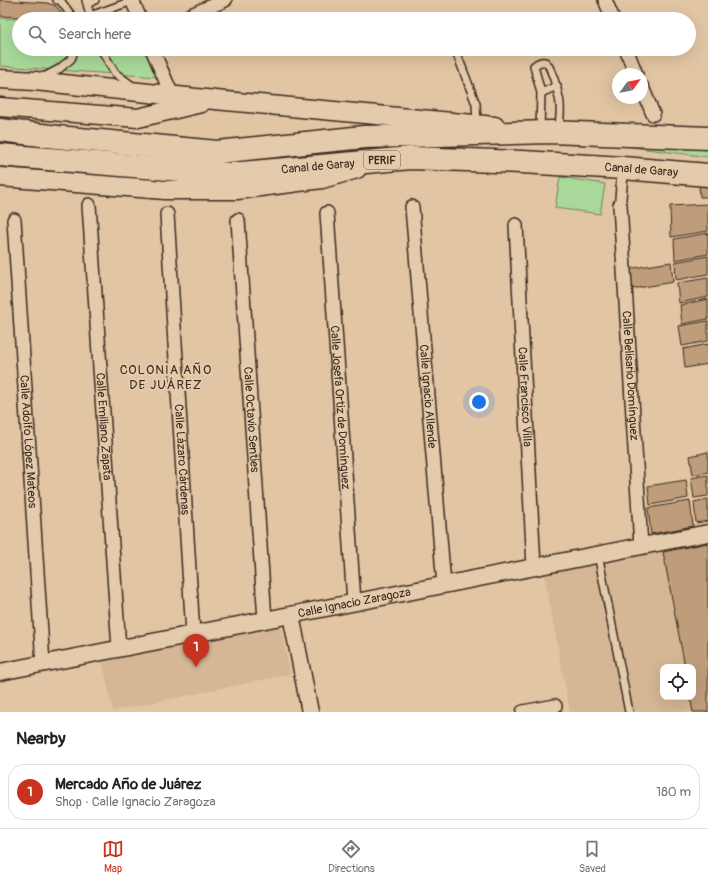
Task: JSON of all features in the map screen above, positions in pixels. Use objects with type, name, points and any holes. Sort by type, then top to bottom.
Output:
[{"type":"highway","name":"Canal de Garay","points":[[0,130],[216,152],[364,137],[550,131],[708,138]]},
{"type":"highway","name":"Canal de Garay","points":[[0,155],[229,174],[411,158],[522,162],[708,175]]},
{"type":"main road","name":"Canal de Garay","points":[[0,79],[140,92],[171,103],[215,100],[550,131]]},
{"type":"main road","points":[[0,107],[138,118],[171,103]]},
{"type":"main road","points":[[0,177],[165,190],[237,190],[322,180],[390,159]]},
{"type":"street","points":[[132,0],[137,12]]},
{"type":"street","points":[[198,12],[225,0]]},
{"type":"street","points":[[605,0],[610,12]]},
{"type":"street","points":[[154,56],[171,103]]},
{"type":"street","points":[[629,56],[634,68]]},
{"type":"street","points":[[648,102],[653,114]]},
{"type":"street","points":[[620,205],[623,168]]},
{"type":"street","name":"Calle Emiliano Zapata","points":[[88,205],[119,649]]},
{"type":"street","name":"Calle Belisario Domínguez","points":[[620,205],[641,546]]},
{"type":"street","name":"Calle Ignacio Allende","points":[[412,207],[444,585]]},
{"type":"street","name":"Calle Josefa Ortiz de Domínguez","points":[[326,213],[354,602]]},
{"type":"street","name":"Calle Lázaro Cárdenas","points":[[167,214],[193,634]]},
{"type":"street","name":"Calle Adolfo López Mateos","points":[[14,220],[43,664]]},
{"type":"street","name":"Calle Octavio Senties","points":[[238,220],[265,620]]},
{"type":"street","name":"Calle Francisco Villa","points":[[516,225],[534,567]]},
{"type":"street","name":"Calle Ignacio Zaragoza","points":[[0,672],[708,533]]},
{"type":"street","points":[[291,615],[310,712]]},
{"type":"street","points":[[523,712],[555,706]]},
{"type":"lane","points":[[58,0],[60,0],[69,12]]},
{"type":"lane","points":[[90,12],[87,2],[94,0]]},
{"type":"lane","points":[[105,12],[132,0]]},
{"type":"lane","points":[[35,82],[59,69],[72,56]]},
{"type":"lane","points":[[104,56],[115,73],[140,92]]},
{"type":"lane","points":[[458,56],[476,104],[477,124]]},
{"type":"lane","points":[[544,61],[547,62],[557,86],[560,105],[550,131],[534,70],[534,66],[536,64],[544,61]]},
{"type":"lane","points":[[541,93],[557,86]]},
{"type":"lane","points":[[598,554],[629,712]]},
{"type":"shaded area","points":[[708,543],[708,712],[570,712],[544,574]]},
{"type":"shaded area","points":[[280,623],[290,674],[113,711],[102,660]]},
{"type":"green space","points":[[0,18],[12,19],[12,56],[147,56],[158,77],[0,66]]},
{"type":"green space","points":[[631,147],[708,149],[708,157]]},
{"type":"green space","points":[[560,177],[605,184],[600,214],[555,208]]},
{"type":"building","points":[[0,0],[47,3],[56,6],[60,12],[12,12],[12,17],[0,16]]},
{"type":"building","points":[[699,185],[708,185],[708,197],[700,197]]},
{"type":"building","points":[[708,204],[708,231],[671,237],[670,206]]},
{"type":"building","points":[[708,233],[708,254],[675,260],[674,239]]},
{"type":"building","points":[[708,256],[708,274],[676,280],[675,262]]},
{"type":"building","points":[[671,262],[673,282],[632,289],[628,269]]},
{"type":"building","points":[[708,278],[708,297],[679,303],[677,283]]},
{"type":"building","points":[[708,299],[708,319],[682,324],[680,305]]},
{"type":"building","points":[[708,321],[708,341],[682,346],[679,326]]},
{"type":"building","points":[[708,344],[708,364],[685,368],[683,349]]},
{"type":"building","points":[[708,452],[708,472],[693,475],[690,456]]},
{"type":"building","points":[[708,475],[708,496],[694,498],[691,478]]},
{"type":"building","points":[[686,480],[688,498],[650,505],[648,486]]},
{"type":"building","points":[[708,499],[708,521],[696,523],[694,502]]},
{"type":"building","points":[[690,501],[693,526],[651,534],[648,508]]},
{"type":"building","points":[[708,543],[708,712],[693,712],[691,700],[696,700],[696,664],[684,664],[663,552]]},
{"type":"place","name":"Mercado Año de Juárez","points":[[196,667]]},
{"type":"district","name":"COLONIA AÑO DE JUÁREZ","points":[[166,378]]}]
